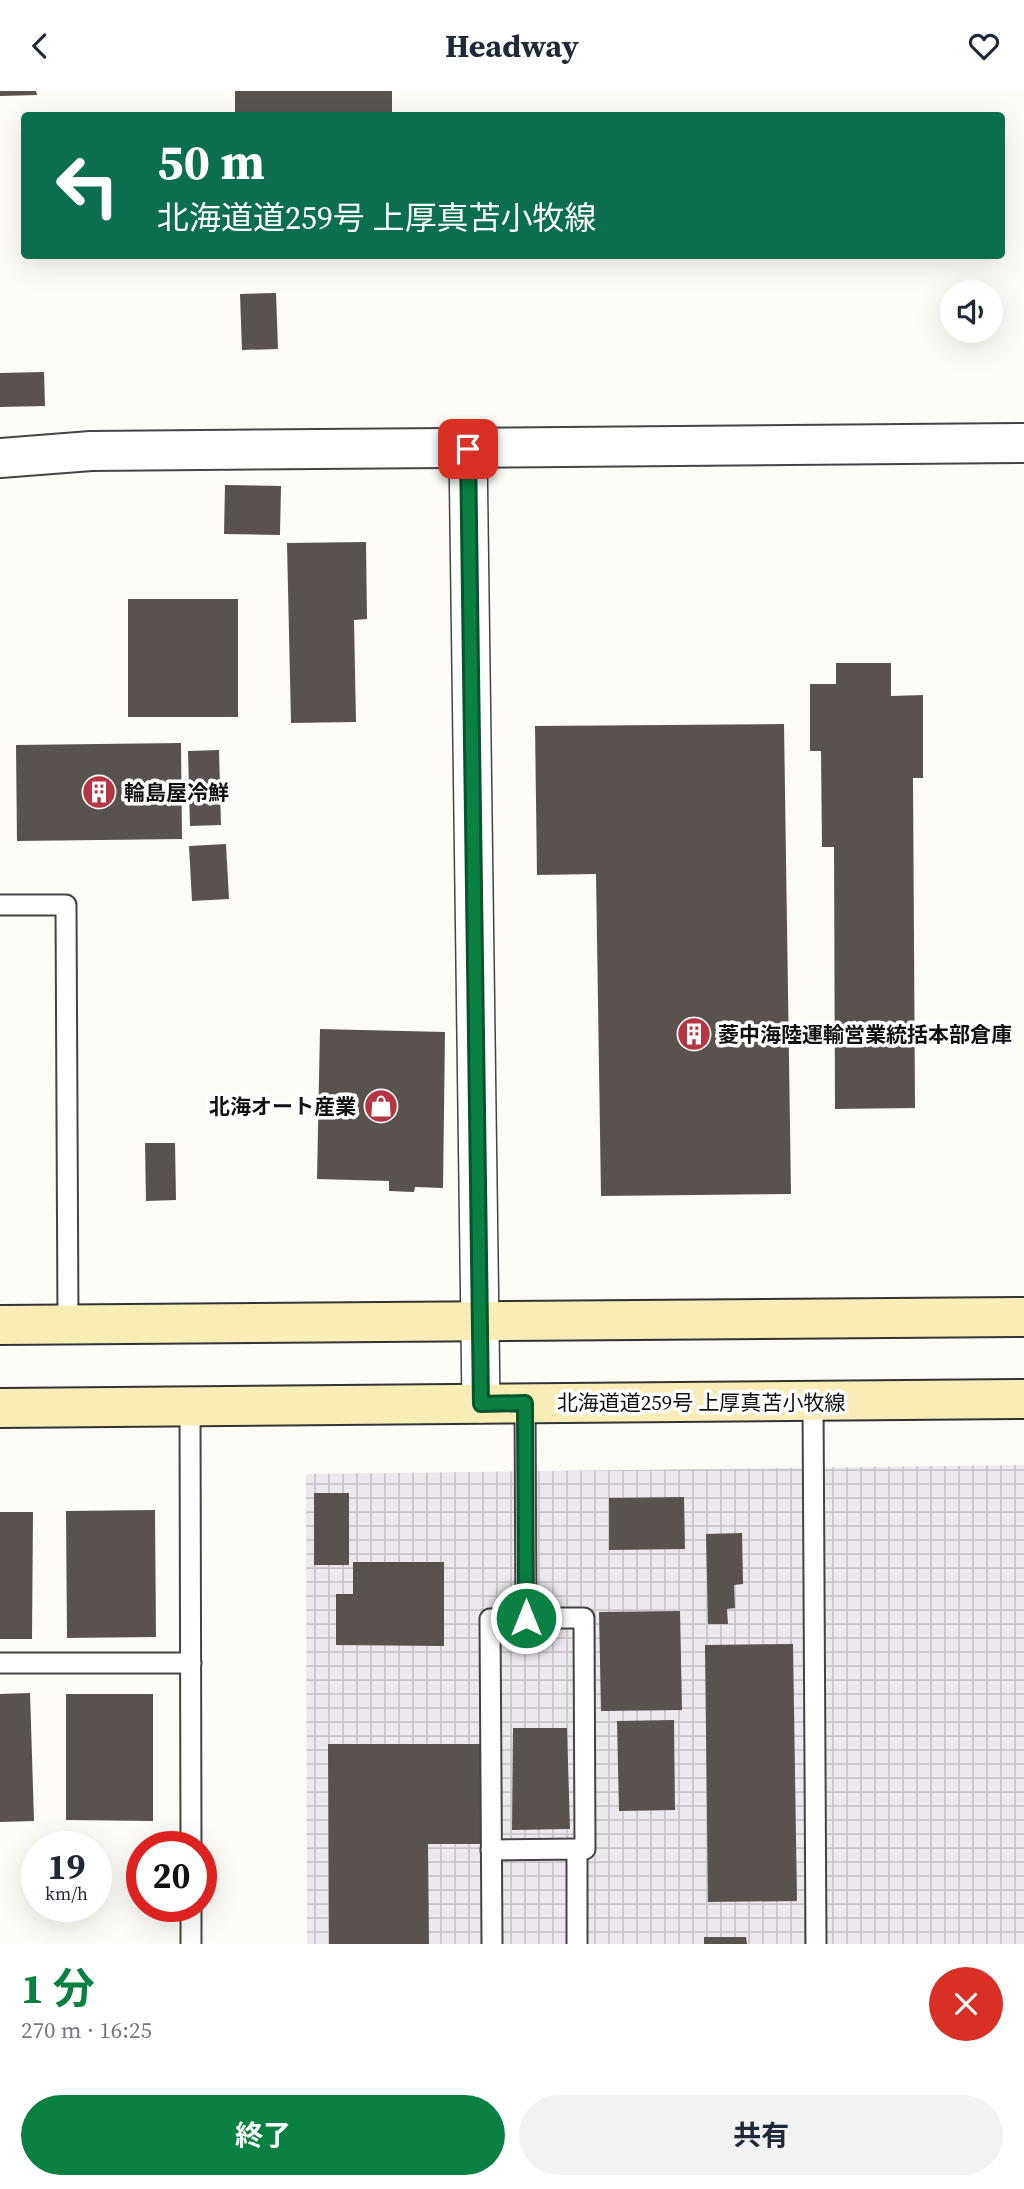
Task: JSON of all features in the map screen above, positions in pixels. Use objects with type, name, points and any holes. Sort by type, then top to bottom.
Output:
[{"type":"main road","points":[[0,1325],[1024,1317]]},
{"type":"main road","name":"北海道道259号 上厚真苫小牧線","points":[[0,1408],[1024,1399]]},
{"type":"street","points":[[0,458],[91,451],[1024,443]]},
{"type":"street","points":[[468,449],[481,1404]]},
{"type":"lane","points":[[0,905],[66,905],[68,1324]]},
{"type":"lane","points":[[813,1402],[816,1944]]},
{"type":"lane","points":[[525,1403],[526,1618]]},
{"type":"lane","points":[[190,1407],[191,1831]]},
{"type":"lane","points":[[491,1850],[585,1849],[584,1618],[490,1619],[491,1850],[492,1944]]},
{"type":"lane","points":[[0,1663],[191,1663]]},
{"type":"lane","points":[[577,1849],[577,1944]]},
{"type":"lane","points":[[191,1922],[191,1944]]},
{"type":"shaded area","points":[[1024,1465],[1024,1944],[307,1944],[306,1474]]},
{"type":"building","points":[[0,91],[36,91],[37,95],[0,96]]},
{"type":"building","points":[[235,91],[392,91],[392,112],[235,112]]},
{"type":"building","points":[[276,293],[278,349],[242,350],[240,294]]},
{"type":"building","points":[[44,372],[45,406],[0,407],[0,373]]},
{"type":"building","points":[[225,485],[281,486],[280,535],[224,534]]},
{"type":"building","points":[[366,542],[367,619],[354,620],[356,722],[291,723],[287,543]]},
{"type":"building","points":[[128,599],[238,599],[238,717],[128,717]]},
{"type":"building","points":[[836,663],[891,663],[891,696],[923,695],[923,778],[913,778],[915,1108],[835,1109],[834,847],[822,847],[821,751],[810,751],[810,684],[836,684]]},
{"type":"building","name":"菱中海陸運輸営業統括本部倉庫","points":[[784,724],[791,1194],[601,1196],[596,874],[537,875],[535,726]]},
{"type":"building","name":"輪島屋冷鮮","points":[[181,743],[182,839],[17,841],[16,745]]},
{"type":"building","points":[[219,750],[221,825],[190,826],[188,751]]},
{"type":"building","points":[[226,844],[229,899],[192,901],[189,846]]},
{"type":"building","name":"北海オート産業","points":[[320,1029],[445,1032],[443,1188],[415,1187],[414,1192],[389,1191],[389,1181],[317,1179]]},
{"type":"building","points":[[145,1143],[175,1143],[176,1200],[146,1201]]},
{"type":"building","points":[[314,1493],[349,1493],[349,1565],[314,1565]]},
{"type":"building","points":[[684,1497],[685,1549],[609,1550],[609,1498]]},
{"type":"building","points":[[155,1510],[156,1637],[67,1638],[66,1511]]},
{"type":"building","points":[[0,1512],[33,1512],[32,1639],[0,1639]]},
{"type":"building","points":[[742,1533],[743,1584],[734,1585],[735,1608],[727,1609],[728,1624],[708,1624],[706,1534]]},
{"type":"building","points":[[353,1562],[444,1562],[444,1646],[336,1645],[336,1594],[353,1594]]},
{"type":"building","points":[[680,1611],[682,1710],[601,1711],[599,1612]]},
{"type":"building","points":[[793,1644],[797,1901],[708,1902],[705,1645]]},
{"type":"building","points":[[30,1693],[34,1821],[0,1822],[0,1694]]},
{"type":"building","points":[[66,1694],[153,1694],[153,1821],[66,1820]]},
{"type":"building","points":[[674,1720],[675,1810],[619,1811],[617,1721]]},
{"type":"building","points":[[513,1728],[567,1728],[570,1829],[512,1830]]},
{"type":"building","points":[[328,1744],[480,1744],[480,1844],[428,1844],[429,1944],[329,1944]]},
{"type":"building","points":[[704,1937],[746,1937],[747,1944],[704,1944]]},
{"type":"place","name":"輪島屋冷鮮","points":[[99,792]]},
{"type":"place","name":"菱中海陸運輸営業統括本部倉庫","points":[[694,1034]]},
{"type":"place","name":"北海オート産業","points":[[381,1106]]},
{"type":"route","points":[[468,449],[481,1404],[525,1403],[526,1618]]}]
